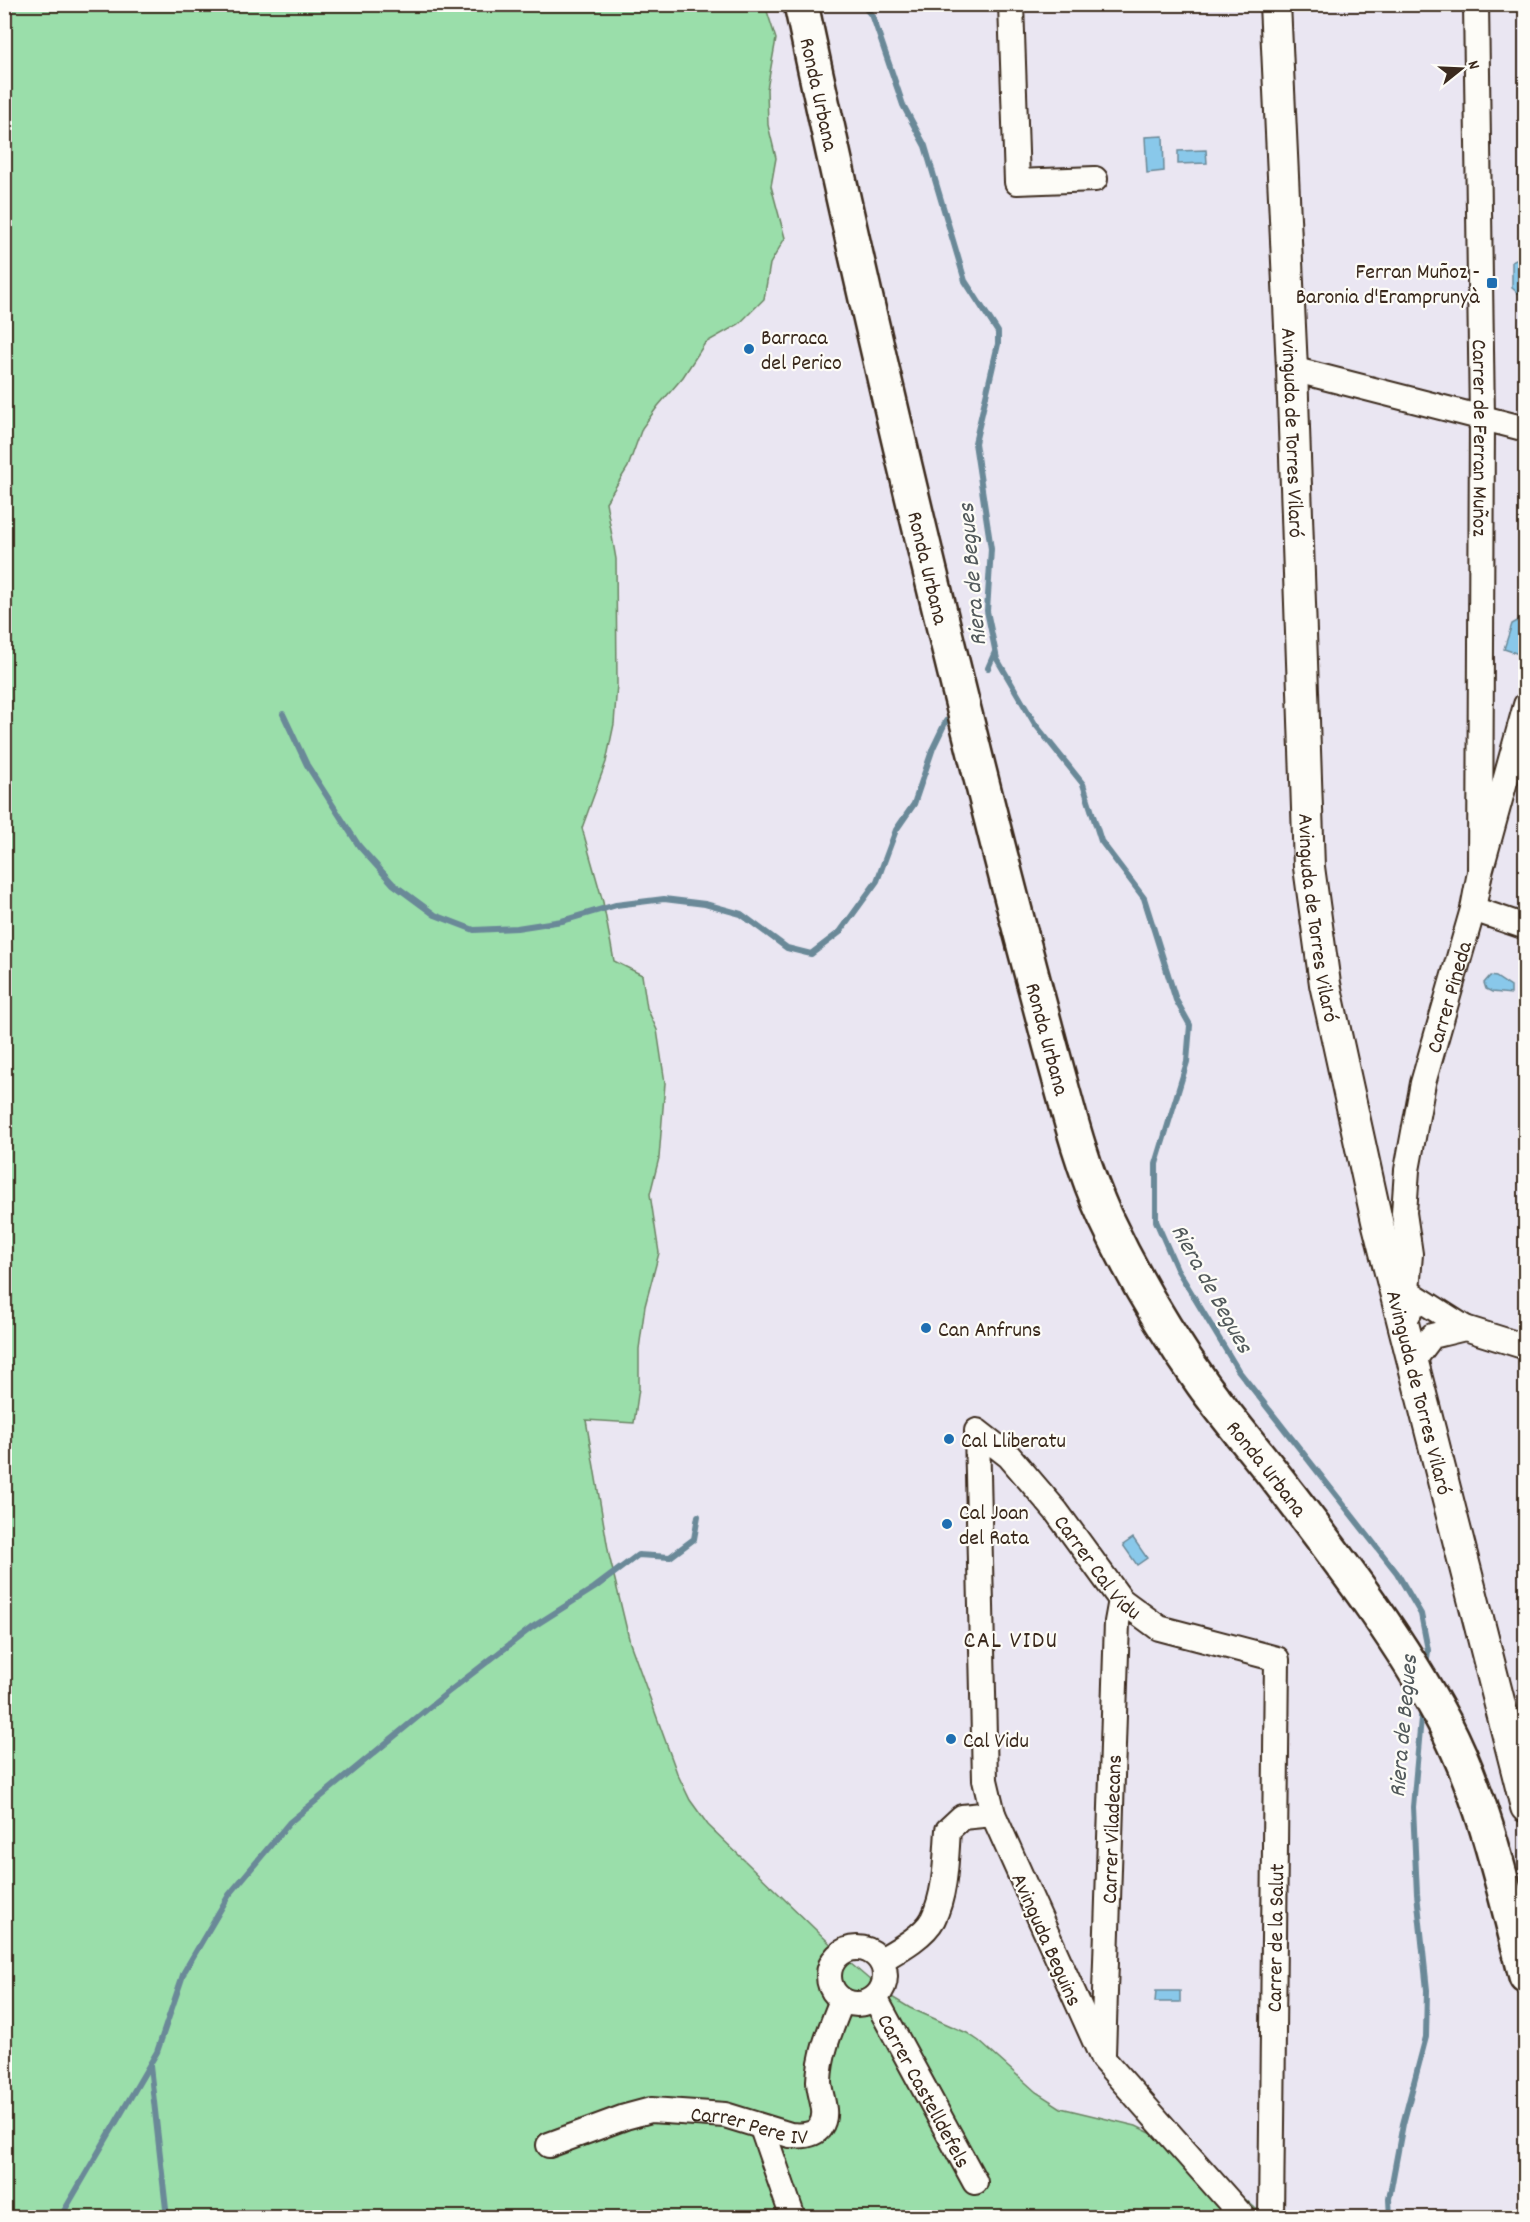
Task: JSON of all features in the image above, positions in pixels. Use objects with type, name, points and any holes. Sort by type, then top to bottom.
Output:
[{"type":"main road","name":"Ronda Urbana","points":[[801,4],[879,357],[958,686],[1017,921],[1083,1161],[1105,1216],[1150,1304],[1202,1383],[1282,1485],[1375,1610],[1441,1717],[1457,1747],[1482,1817],[1526,1976]]},
{"type":"street","points":[[1011,4],[1017,182],[1095,179]]},
{"type":"street","name":"Avinguda de Torres Vilaró","points":[[1275,4],[1293,369],[1309,867],[1325,984],[1371,1198],[1526,1807]]},
{"type":"street","name":"Carrer de Ferran Muñoz","points":[[1476,4],[1482,417],[1480,872]]},
{"type":"street","points":[[1293,369],[1526,429]]},
{"type":"street","name":"Carrer Pineda","points":[[1413,1360],[1407,1291],[1410,1254],[1404,1213],[1407,1170],[1423,1083],[1473,909],[1480,872],[1526,705]]},
{"type":"street","points":[[1473,909],[1526,927]]},
{"type":"street","points":[[1407,1291],[1465,1328],[1526,1347]]},
{"type":"street","points":[[1413,1360],[1432,1336],[1465,1328]]},
{"type":"street","name":"Carrer Cal Vidu","points":[[993,1814],[985,1780],[977,1431],[1009,1456],[1049,1503],[1121,1600],[1159,1628],[1277,1659]]},
{"type":"street","name":"Carrer Viladecans","points":[[1103,2060],[1117,1622],[1121,1600]]},
{"type":"street","name":"Carrer de la Salut","points":[[1271,2217],[1277,1659]]},
{"type":"street","points":[[881,1960],[910,1942],[932,1920],[942,1889],[948,1830],[962,1817],[993,1814]]},
{"type":"street","name":"Avinguda Beguins","points":[[993,1814],[1103,2060],[1244,2217]]},
{"type":"street","points":[[860,1947],[872,1951],[881,1960],[886,1974],[884,1987],[876,1998],[862,2004],[842,2000],[837,1995],[831,1985],[830,1969],[838,1955],[847,1949],[860,1947]]},
{"type":"street","name":"Carrer Castelldefels","points":[[876,1998],[975,2182]]},
{"type":"street","name":"Carrer Pere IV","points":[[549,2145],[625,2117],[651,2110],[725,2115],[762,2128],[801,2136],[816,2131],[825,2113],[820,2097],[820,2066],[842,2000]]},
{"type":"street","points":[[762,2128],[793,2217]]},
{"type":"green space","points":[[5,5],[765,5],[776,39],[767,89],[768,125],[776,158],[771,186],[785,238],[770,264],[764,299],[739,324],[705,343],[683,377],[642,428],[628,467],[606,502],[616,559],[617,684],[614,724],[606,762],[582,828],[603,902],[614,961],[642,975],[647,1008],[657,1030],[665,1083],[659,1158],[650,1194],[659,1253],[645,1306],[639,1349],[639,1388],[634,1423],[586,1420],[609,1555],[630,1643],[677,1773],[690,1800],[708,1825],[850,1963],[885,1993],[910,2008],[967,2033],[1036,2092],[1061,2108],[1136,2126],[1177,2146],[1215,2172],[1265,2217],[5,2218]]},
{"type":"water","points":[[1163,136],[1164,171],[1147,173],[1145,137]]},
{"type":"water","points":[[1206,150],[1207,163],[1178,164],[1178,151]]},
{"type":"water","points":[[1516,259],[1525,262],[1525,293],[1518,293],[1512,288],[1512,261]]},
{"type":"water","points":[[1519,620],[1525,622],[1525,634],[1519,654],[1504,649],[1512,624]]},
{"type":"water","points":[[1490,976],[1496,977],[1511,987],[1511,994],[1486,989],[1484,983]]},
{"type":"water","points":[[1133,1538],[1147,1558],[1137,1565],[1123,1545]]},
{"type":"water","points":[[1156,1991],[1180,1991],[1180,2002],[1155,2002]]},
{"type":"waterway","name":"Riera de Begues","points":[[862,4],[873,17],[903,105],[925,146],[965,281],[998,332],[998,344],[975,443],[991,549],[987,611],[997,659],[1035,724],[1083,784],[1101,841],[1144,898],[1176,1000],[1190,1025],[1187,1062],[1156,1164],[1156,1221],[1177,1269],[1238,1370],[1397,1573],[1421,1614],[1428,1650],[1426,1667]]},
{"type":"waterway","points":[[988,668],[995,652]]},
{"type":"waterway","points":[[283,714],[307,765],[359,846],[393,884],[435,915],[474,930],[517,928],[562,921],[616,905],[664,899],[705,904],[741,914],[787,948],[811,954],[840,932],[877,881],[896,830],[914,804],[933,748],[946,721]]},
{"type":"waterway","points":[[60,2218],[157,2052],[184,1972],[229,1895],[290,1822],[447,1693],[531,1628],[594,1588],[638,1555],[670,1557],[694,1539],[698,1516]]},
{"type":"waterway","name":"Riera de Begues","points":[[1390,2218],[1389,2199],[1403,2124],[1426,2037],[1427,1990],[1417,1894],[1413,1807],[1422,1707]]},
{"type":"waterway","points":[[150,2066],[167,2218]]},
{"type":"place","name":"Ferran Muñoz - Baronia d'Eramprunyà","points":[[1492,283]]},
{"type":"place","name":"Barraca del Perico","points":[[749,349]]},
{"type":"place","name":"Can Anfruns","points":[[926,1328]]},
{"type":"place","name":"Cal Lliberatu","points":[[949,1439]]},
{"type":"place","name":"Cal Joan del Rata","points":[[947,1524]]},
{"type":"place","name":"Cal Vidu","points":[[951,1739]]},
{"type":"district","name":"CAL VIDU","points":[[1011,1639]]}]
